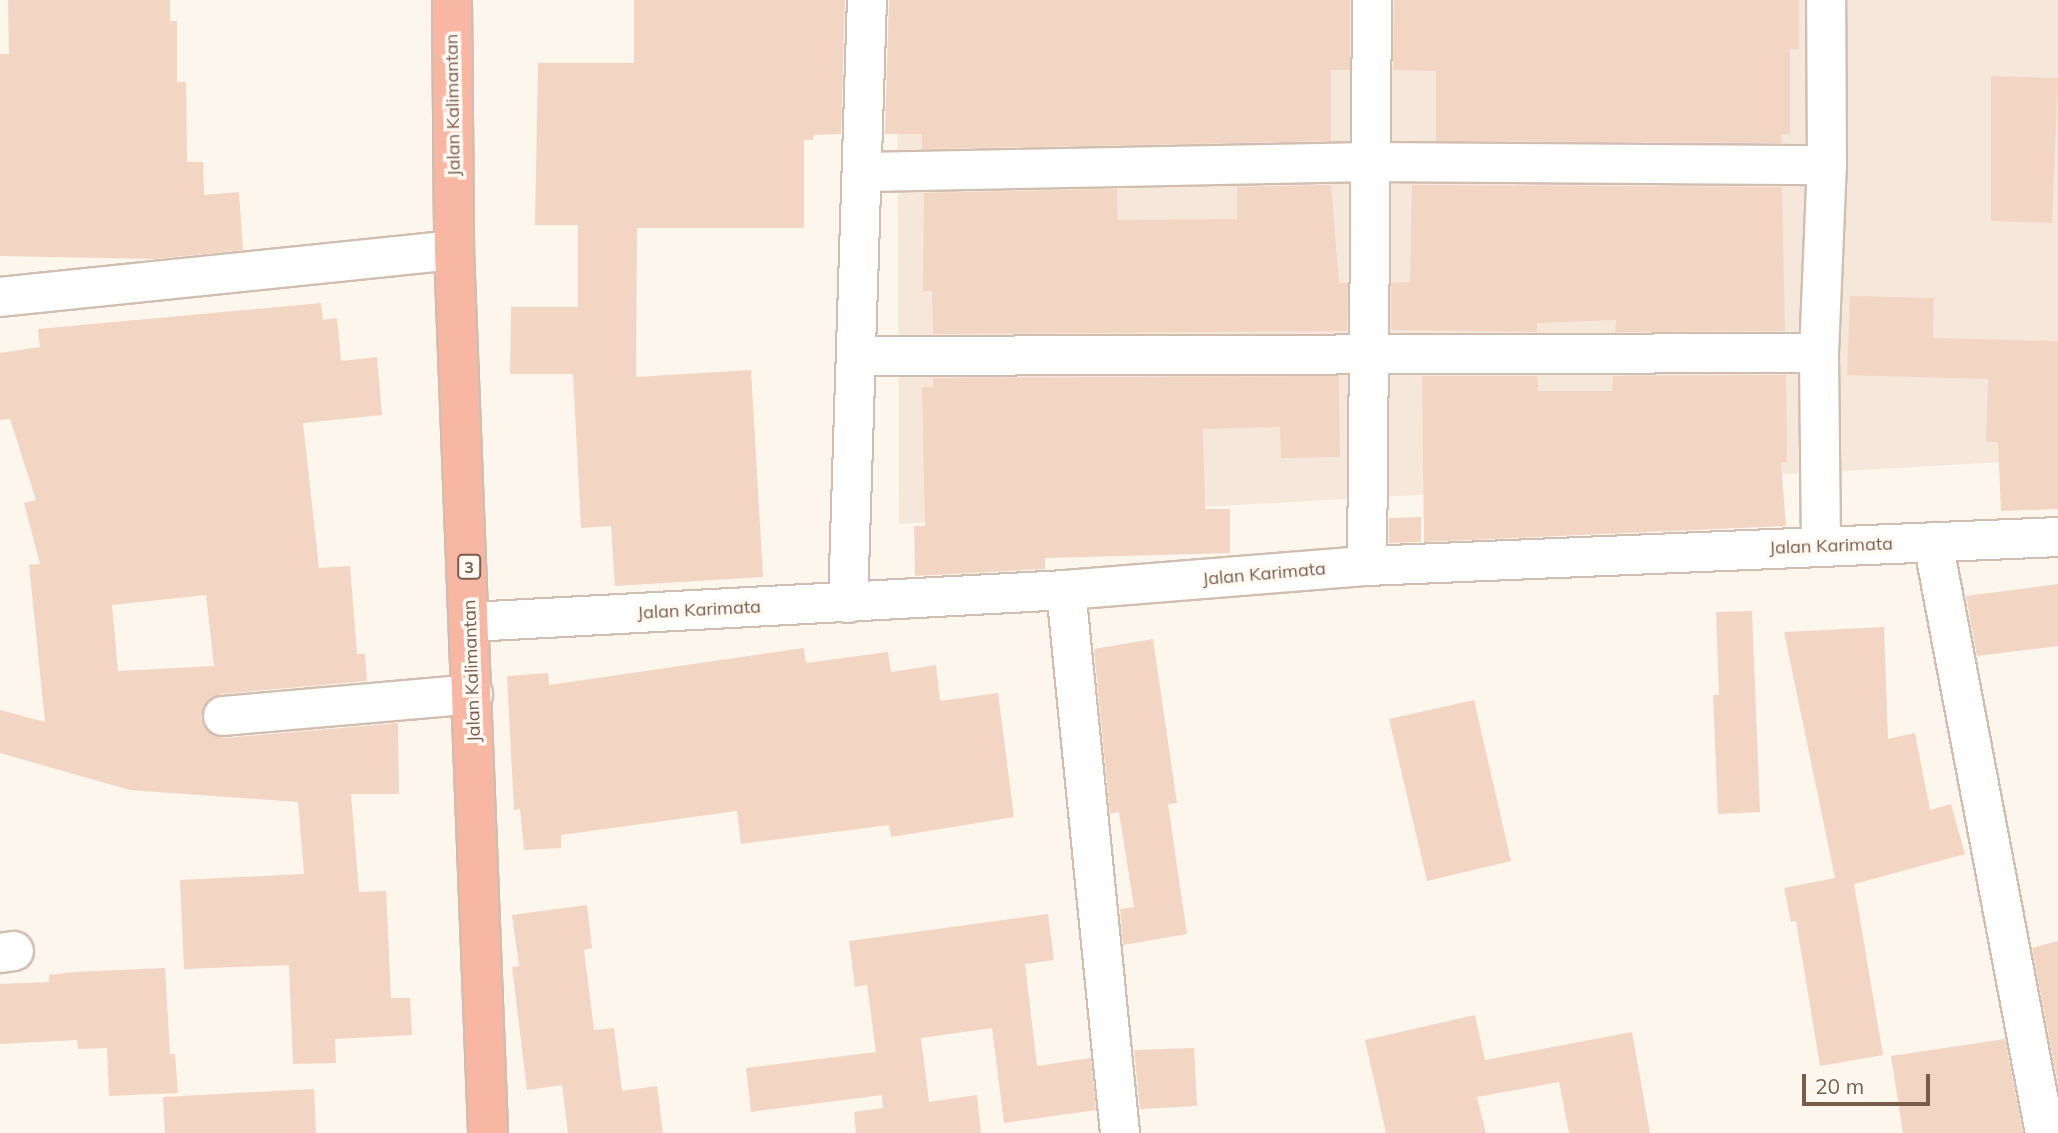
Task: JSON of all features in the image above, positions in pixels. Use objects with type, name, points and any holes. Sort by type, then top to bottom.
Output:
[{"type":"highway","name":"Jalan Kalimantan","points":[[452,0],[454,250],[471,622],[488,1133]]},
{"type":"street","points":[[848,603],[865,172],[867,0]]},
{"type":"street","points":[[1367,566],[1371,354],[1372,0]]},
{"type":"street","points":[[1821,545],[1819,353],[1826,165],[1826,0]]},
{"type":"street","points":[[865,172],[1370,162],[1826,165]]},
{"type":"street","points":[[0,296],[454,250]]},
{"type":"street","points":[[859,356],[1819,353]]},
{"type":"street","name":"Jalan Karimata","points":[[471,622],[1066,590],[1367,566],[2058,537]]},
{"type":"street","points":[[1933,542],[2045,1133]]},
{"type":"street","points":[[1066,590],[1120,1133]]},
{"type":"street","points":[[223,716],[473,694]]},
{"type":"shaded area","points":[[897,0],[2058,0],[2058,459],[899,524]]},
{"type":"building","points":[[8,0],[170,0],[170,21],[177,21],[177,82],[186,82],[187,162],[203,162],[204,195],[239,192],[243,250],[155,259],[0,256],[0,54],[9,54]]},
{"type":"building","points":[[634,0],[845,0],[841,134],[814,135],[813,140],[804,140],[804,228],[637,228],[636,377],[751,370],[763,577],[615,586],[611,526],[581,528],[573,374],[510,374],[511,307],[578,307],[578,225],[535,225],[538,63],[634,63]]},
{"type":"building","points":[[889,0],[1350,0],[1350,70],[1331,70],[1331,141],[922,149],[922,134],[885,134]]},
{"type":"building","points":[[1394,0],[1799,0],[1799,49],[1790,49],[1790,134],[1781,134],[1782,143],[1436,141],[1436,71],[1393,70]]},
{"type":"building","points":[[1991,76],[2058,78],[2052,223],[1991,221]]},
{"type":"building","points":[[1331,185],[1339,283],[1348,283],[1347,331],[933,334],[932,291],[923,291],[924,193],[1117,189],[1118,220],[1237,219],[1237,187]]},
{"type":"building","points":[[1412,185],[1782,187],[1785,331],[1615,332],[1616,320],[1537,323],[1537,332],[1391,330],[1391,283],[1410,282]]},
{"type":"building","points":[[1850,296],[1934,298],[1933,338],[2058,341],[2058,509],[2001,511],[1998,442],[1986,442],[1988,379],[1847,375]]},
{"type":"building","points":[[321,303],[323,320],[337,318],[341,361],[377,357],[382,415],[303,423],[319,568],[350,566],[357,654],[365,654],[367,681],[221,694],[204,706],[201,719],[213,735],[225,738],[398,723],[399,794],[351,794],[359,892],[386,891],[391,998],[410,998],[412,1035],[335,1039],[336,1063],[293,1064],[289,965],[184,969],[180,880],[304,874],[298,802],[130,790],[0,753],[0,710],[45,722],[29,565],[40,564],[24,503],[36,500],[10,419],[0,420],[0,353],[40,347],[38,329]],"holes":[[[206,595],[214,666],[118,671],[112,605]]]},
{"type":"building","points":[[1786,375],[1787,462],[1781,462],[1786,526],[1424,542],[1422,376],[1537,376],[1538,391],[1612,391],[1613,376]]},
{"type":"building","points":[[1339,376],[1340,457],[1281,458],[1280,427],[1203,429],[1205,509],[1230,509],[1230,553],[1045,558],[1045,569],[915,576],[914,526],[925,526],[922,387],[934,387],[933,378]]},
{"type":"building","points":[[1421,517],[1421,542],[1389,543],[1389,518]]},
{"type":"building","points":[[2058,584],[2058,646],[1977,656],[1966,596]]},
{"type":"building","points":[[1752,611],[1760,812],[1718,814],[1713,695],[1719,695],[1716,612]]},
{"type":"building","points":[[1884,627],[1888,739],[1915,733],[1930,810],[1951,804],[1965,854],[1854,884],[1883,1055],[1820,1066],[1796,921],[1791,922],[1784,888],[1835,878],[1784,632]]},
{"type":"building","points":[[1153,639],[1177,803],[1168,804],[1187,934],[1123,945],[1120,909],[1134,907],[1119,812],[1110,814],[1094,649]]},
{"type":"building","points":[[804,648],[806,663],[888,652],[891,672],[936,665],[940,701],[998,693],[1014,817],[891,837],[889,825],[741,844],[737,811],[561,835],[561,848],[524,850],[520,809],[514,810],[507,676],[548,673],[549,685]]},
{"type":"building","points":[[1474,700],[1511,861],[1427,881],[1389,719]]},
{"type":"building","points":[[587,905],[592,948],[584,950],[594,1030],[614,1028],[622,1091],[657,1086],[663,1133],[568,1133],[562,1085],[527,1090],[512,967],[519,966],[512,915]]},
{"type":"building","points":[[1048,914],[1054,960],[1025,964],[1037,1066],[1091,1058],[1096,1110],[1004,1123],[992,1028],[921,1038],[929,1102],[977,1095],[981,1133],[856,1133],[854,1112],[883,1108],[882,1095],[751,1112],[746,1068],[876,1052],[867,985],[855,987],[849,941]]},
{"type":"building","points":[[2058,941],[2058,1084],[2032,948]]},
{"type":"building","points":[[165,968],[170,1054],[175,1054],[178,1093],[109,1096],[107,1048],[78,1049],[77,1040],[0,1044],[0,984],[49,982],[49,975],[74,972]]},
{"type":"building","points":[[1475,1015],[1485,1060],[1632,1032],[1650,1133],[1569,1133],[1559,1082],[1477,1097],[1486,1133],[1386,1133],[1365,1040]]},
{"type":"building","points":[[2005,1039],[2023,1133],[1903,1133],[1891,1056]]},
{"type":"building","points":[[1194,1048],[1197,1106],[1140,1109],[1134,1050]]},
{"type":"building","points":[[314,1089],[316,1133],[165,1133],[163,1097]]}]
